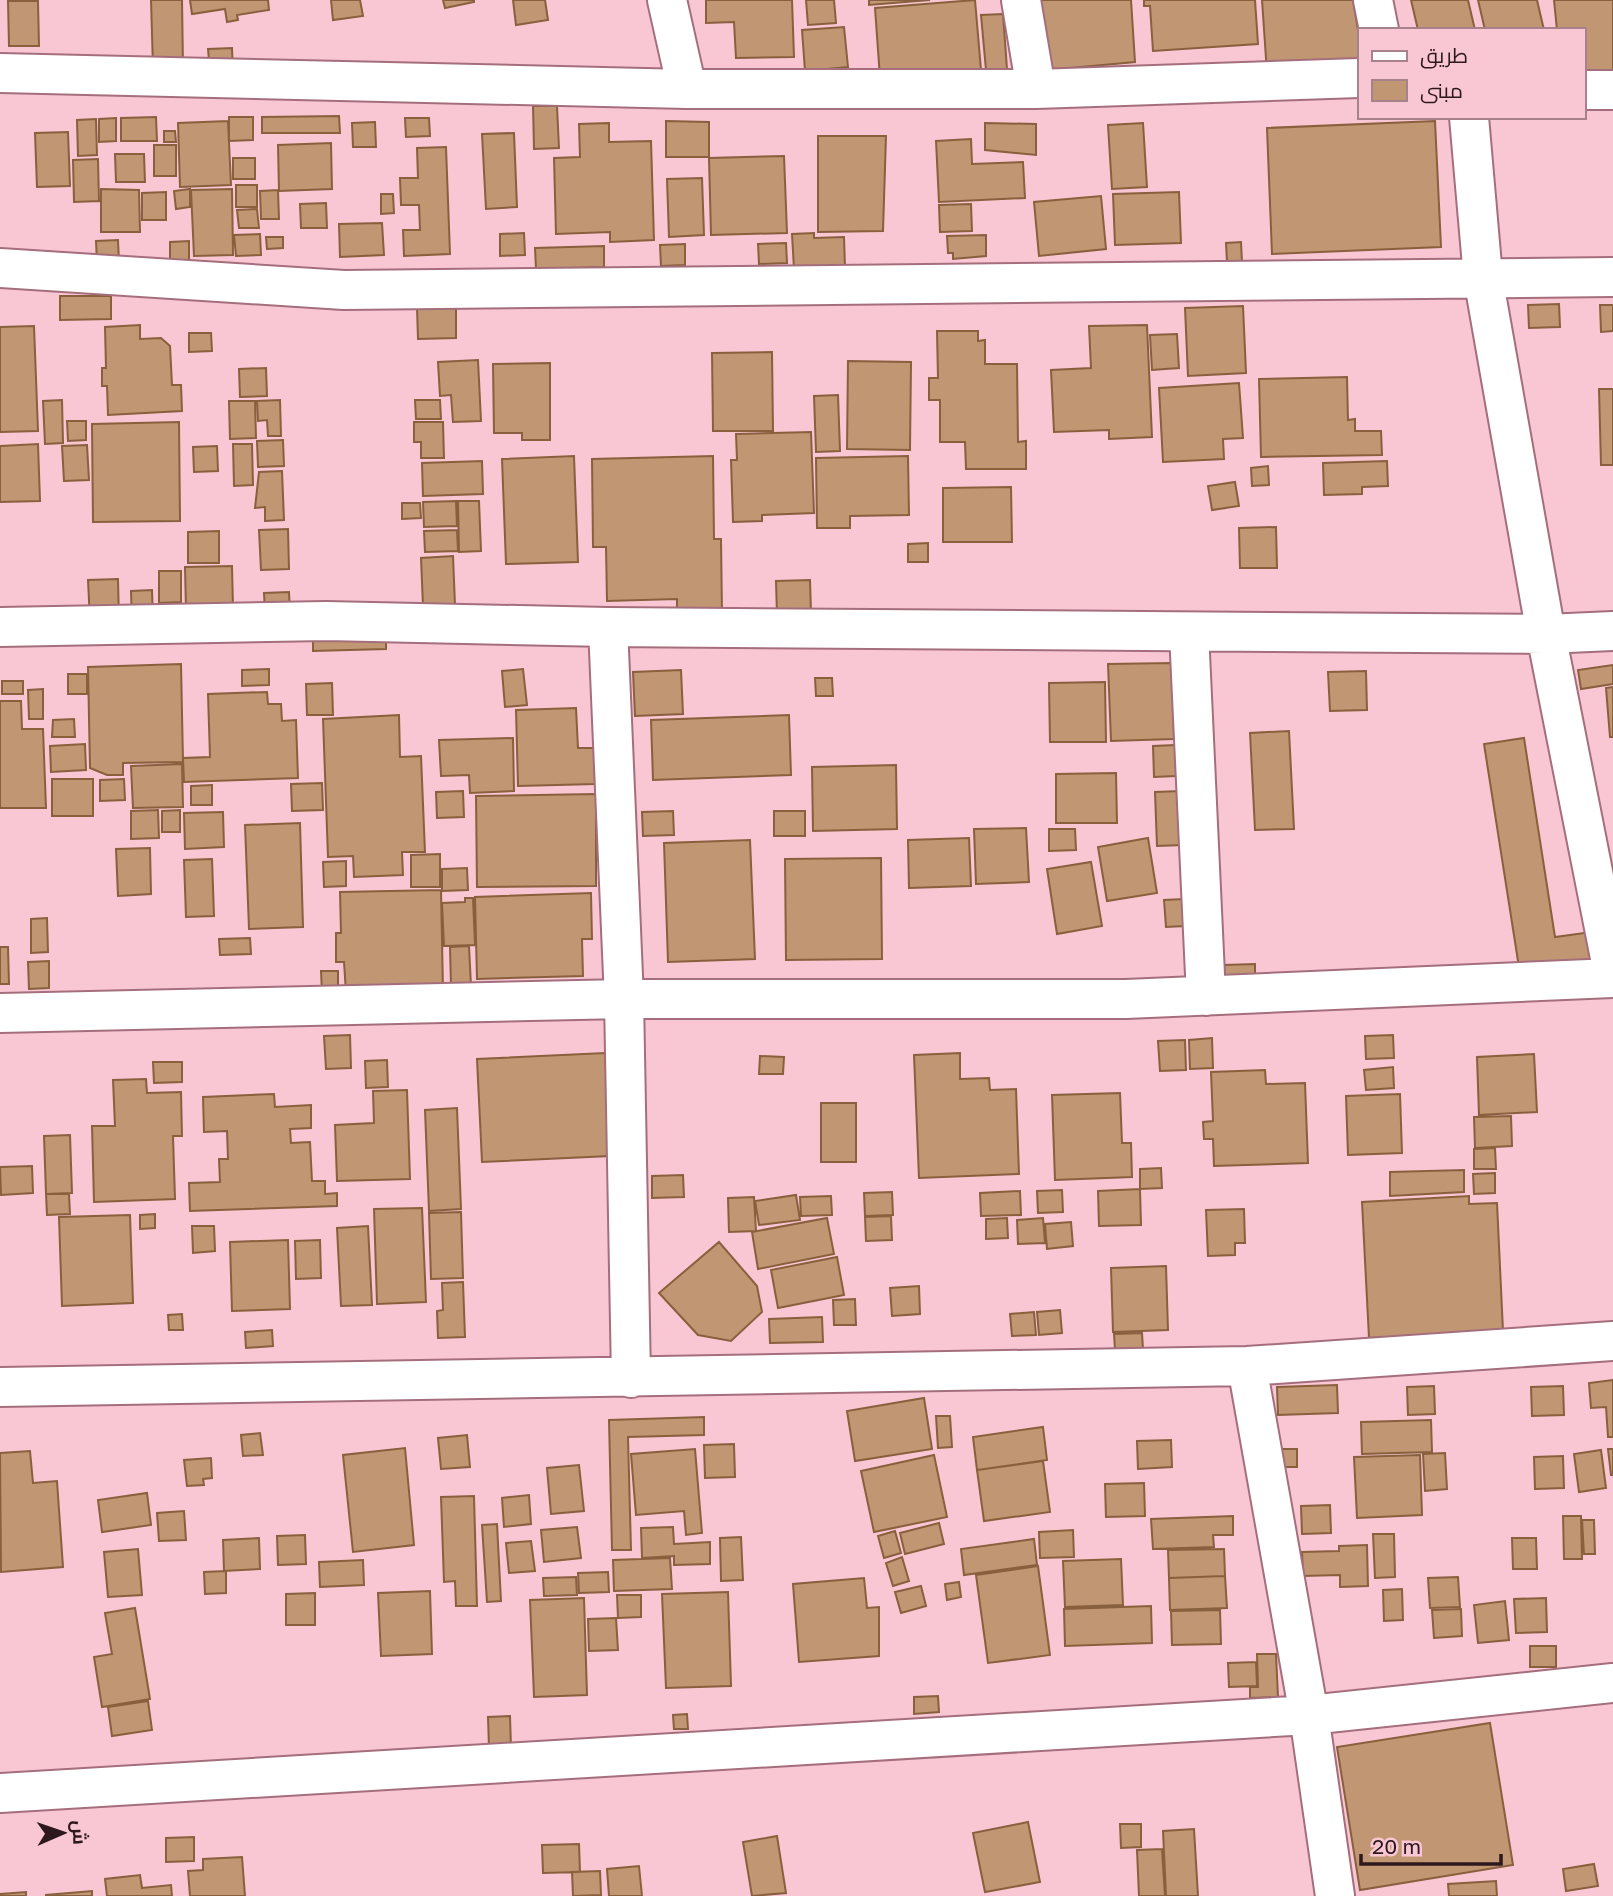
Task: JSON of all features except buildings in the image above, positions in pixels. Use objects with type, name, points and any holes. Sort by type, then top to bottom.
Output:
[{"type":"street","points":[[667,0],[687,89]]},
{"type":"street","points":[[1021,0],[1037,89]]},
{"type":"street","points":[[1373,0],[1379,28]]},
{"type":"street","points":[[0,73],[687,89],[1037,89],[1358,78]]},
{"type":"street","points":[[1585,90],[1613,90]]},
{"type":"street","points":[[1469,119],[1483,277],[1546,635],[1613,973]]},
{"type":"street","points":[[0,268],[344,290],[1613,277]]},
{"type":"street","points":[[0,627],[326,621],[608,627],[1546,635],[1613,631]]},
{"type":"street","points":[[608,627],[624,999],[631,1378]]},
{"type":"street","points":[[1189,632],[1206,996]]},
{"type":"street","points":[[0,1013],[624,999],[1126,999],[1613,978]]},
{"type":"street","points":[[0,1387],[1247,1366],[1613,1340]]},
{"type":"street","points":[[1247,1366],[1309,1715],[1335,1896]]},
{"type":"street","points":[[0,1793],[1309,1715],[1613,1683]]}]
